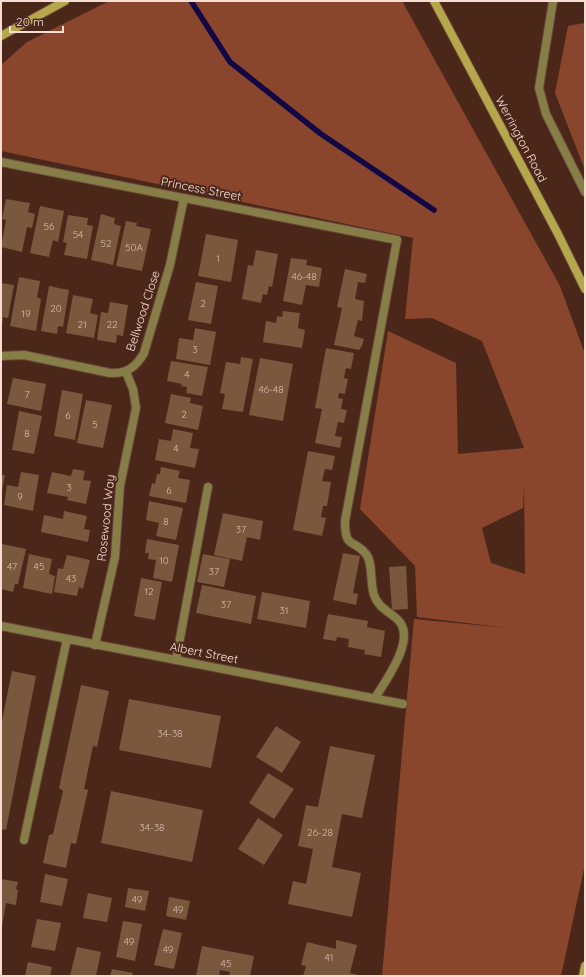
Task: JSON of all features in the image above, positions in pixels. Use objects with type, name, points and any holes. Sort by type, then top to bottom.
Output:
[{"type":"main road","points":[[1,36],[65,1]]},
{"type":"main road","name":"Werrington Road","points":[[434,1],[558,234],[585,289]]},
{"type":"main road","points":[[583,976],[585,966]]},
{"type":"street","points":[[553,1],[539,88],[546,114],[585,192]]},
{"type":"street","name":"Princess Street","points":[[1,162],[397,240],[345,521],[345,533],[348,542],[366,553],[370,560],[373,593],[377,603],[399,620],[405,633],[402,650],[375,698]]},
{"type":"street","name":"Bellwood Close","points":[[126,372],[139,363],[144,352],[170,265],[184,198]]},
{"type":"street","points":[[1,356],[24,355],[110,373],[126,372]]},
{"type":"street","name":"Rosewood Way","points":[[95,645],[114,557],[120,486],[136,408],[135,395],[126,372]]},
{"type":"street","points":[[176,660],[208,486]]},
{"type":"street","name":"Albert Street","points":[[1,626],[403,704]]},
{"type":"street","points":[[24,840],[67,639]]},
{"type":"shaded area","points":[[109,1],[402,1],[560,286],[585,354],[585,864],[561,976],[382,976],[414,619],[508,628],[417,617],[415,566],[360,509],[388,331],[456,363],[458,454],[524,448],[482,341],[432,318],[405,319],[413,238],[1,151],[1,65],[27,42]],"holes":[[[524,485],[525,574],[491,563],[482,528],[523,508]]]},
{"type":"shaded area","points":[[585,23],[585,170],[555,93],[568,26]]},
{"type":"building","points":[[6,199],[30,203],[28,212],[35,214],[32,228],[27,227],[22,252],[1,247],[6,220],[2,219]]},
{"type":"building","points":[[40,206],[64,211],[58,242],[53,240],[49,257],[30,253]]},
{"type":"building","points":[[101,214],[115,218],[114,224],[121,226],[113,265],[91,260]]},
{"type":"building","points":[[68,215],[88,218],[87,225],[93,226],[87,259],[64,255],[67,243],[63,242]]},
{"type":"building","points":[[126,221],[137,223],[136,226],[151,229],[142,271],[116,266]]},
{"type":"building","points":[[206,234],[238,240],[231,282],[198,276]]},
{"type":"building","points":[[256,250],[278,254],[272,287],[269,286],[267,295],[263,294],[261,303],[242,299],[248,265],[253,266]]},
{"type":"building","points":[[291,258],[307,260],[306,265],[322,268],[319,287],[306,285],[302,305],[283,301]]},
{"type":"building","points":[[345,269],[367,274],[365,283],[358,282],[355,299],[364,301],[362,321],[358,320],[354,336],[364,339],[359,350],[334,345],[342,308],[337,307]]},
{"type":"building","points":[[19,277],[40,281],[37,297],[41,299],[36,331],[10,326]]},
{"type":"building","points":[[196,282],[218,286],[211,324],[188,320]]},
{"type":"building","points":[[1,283],[14,285],[8,318],[3,317],[2,326]]},
{"type":"building","points":[[49,286],[69,290],[63,327],[58,326],[57,334],[41,331]]},
{"type":"building","points":[[73,295],[93,299],[90,313],[98,315],[94,338],[66,333]]},
{"type":"building","points":[[110,302],[128,305],[123,336],[117,335],[116,343],[97,340],[101,312],[108,313]]},
{"type":"building","points":[[283,311],[300,313],[298,328],[305,330],[302,348],[263,342],[266,321],[276,323],[277,316],[282,317]]},
{"type":"building","points":[[195,328],[216,332],[210,365],[176,359],[179,338],[193,340]]},
{"type":"building","points":[[326,348],[354,353],[351,369],[346,368],[344,378],[348,379],[345,394],[339,393],[338,398],[343,399],[341,409],[347,410],[344,423],[338,422],[335,436],[342,437],[340,448],[315,443],[322,409],[315,408]]},
{"type":"building","points":[[241,357],[253,359],[243,412],[222,409],[225,394],[220,393],[226,362],[240,364]]},
{"type":"building","points":[[260,358],[293,364],[283,421],[249,415]]},
{"type":"building","points":[[171,361],[208,367],[202,396],[186,393],[187,387],[181,386],[182,384],[167,381]]},
{"type":"building","points":[[13,378],[46,384],[41,411],[7,404]]},
{"type":"building","points":[[62,390],[83,394],[75,440],[54,436]]},
{"type":"building","points":[[171,394],[191,398],[190,403],[203,406],[198,430],[165,423]]},
{"type":"building","points":[[86,400],[112,405],[103,448],[77,443]]},
{"type":"building","points":[[19,411],[42,416],[34,454],[12,450]]},
{"type":"building","points":[[173,429],[193,433],[190,448],[199,449],[195,468],[155,460],[159,439],[171,441]]},
{"type":"building","points":[[308,451],[335,456],[332,470],[325,469],[322,481],[331,482],[327,506],[323,506],[321,517],[326,518],[322,536],[293,530]]},
{"type":"building","points":[[161,467],[180,471],[178,478],[190,480],[186,503],[149,496],[152,483],[155,484],[157,474],[160,474]]},
{"type":"building","points":[[73,469],[85,471],[83,480],[91,481],[86,504],[67,500],[68,497],[47,493],[52,472],[71,476]]},
{"type":"building","points":[[21,472],[39,475],[33,511],[4,505],[7,485],[18,487]]},
{"type":"building","points":[[1,475],[5,475],[2,491],[1,491]]},
{"type":"building","points":[[149,501],[183,508],[176,540],[156,536],[159,523],[146,520]]},
{"type":"building","points":[[64,511],[87,516],[84,529],[90,530],[88,542],[41,532],[44,515],[63,519]]},
{"type":"building","points":[[223,513],[263,521],[260,540],[247,537],[242,561],[214,555]]},
{"type":"building","points":[[147,539],[179,545],[172,582],[153,578],[156,560],[148,559],[149,553],[145,553]]},
{"type":"building","points":[[2,544],[26,549],[18,584],[15,584],[13,592],[1,589]]},
{"type":"building","points":[[343,553],[360,556],[353,593],[358,594],[356,605],[333,600]]},
{"type":"building","points":[[29,554],[52,559],[49,574],[55,576],[52,594],[23,588]]},
{"type":"building","points":[[203,554],[230,559],[224,587],[197,582]]},
{"type":"building","points":[[67,555],[90,560],[83,589],[79,587],[77,596],[54,592],[58,568],[63,569]]},
{"type":"building","points":[[406,566],[408,609],[392,610],[389,567]]},
{"type":"building","points":[[141,578],[162,582],[155,620],[134,616]]},
{"type":"building","points":[[202,585],[256,596],[251,624],[196,613]]},
{"type":"building","points":[[262,592],[310,601],[306,628],[257,619]]},
{"type":"building","points":[[328,614],[368,621],[367,627],[385,631],[381,657],[364,654],[365,650],[348,647],[349,639],[337,637],[336,641],[323,639]]},
{"type":"building","points":[[12,671],[36,676],[6,830],[1,829],[1,725]]},
{"type":"building","points":[[81,685],[109,691],[97,747],[93,746],[84,789],[88,790],[76,844],[71,843],[66,868],[43,863],[49,835],[53,834],[63,791],[59,788]]},
{"type":"building","points":[[129,699],[221,716],[211,768],[119,750]]},
{"type":"building","points":[[276,726],[301,742],[282,773],[256,757]]},
{"type":"building","points":[[330,746],[375,755],[362,818],[342,814],[332,867],[361,873],[352,917],[288,904],[293,881],[306,884],[313,849],[298,846],[306,805],[318,807]]},
{"type":"building","points":[[268,773],[294,789],[274,819],[249,803]]},
{"type":"building","points":[[111,791],[203,810],[192,862],[101,843]]},
{"type":"building","points":[[258,818],[283,835],[264,865],[238,849]]},
{"type":"building","points":[[45,874],[68,879],[62,906],[40,902]]},
{"type":"building","points":[[1,879],[18,882],[16,889],[18,890],[16,905],[6,903],[2,926]]},
{"type":"building","points":[[128,888],[149,891],[145,911],[125,907]]},
{"type":"building","points":[[88,893],[112,898],[107,922],[83,918]]},
{"type":"building","points":[[169,897],[190,901],[186,920],[166,916]]},
{"type":"building","points":[[37,919],[61,923],[55,951],[31,947]]},
{"type":"building","points":[[123,921],[142,924],[135,961],[116,957]]},
{"type":"building","points":[[163,929],[182,933],[174,969],[154,965]]},
{"type":"building","points":[[336,940],[357,945],[350,973],[362,976],[303,976],[306,966],[301,965],[307,942],[336,949]]},
{"type":"building","points":[[202,946],[254,956],[250,976],[229,976],[230,972],[220,970],[219,976],[196,976]]},
{"type":"building","points":[[77,947],[101,952],[96,976],[70,976]]},
{"type":"building","points":[[28,962],[52,967],[50,976],[25,976]]},
{"type":"building","points":[[112,969],[133,973],[132,976],[110,976]]},
{"type":"waterway","points":[[191,1],[230,62],[321,134],[434,210]]}]
